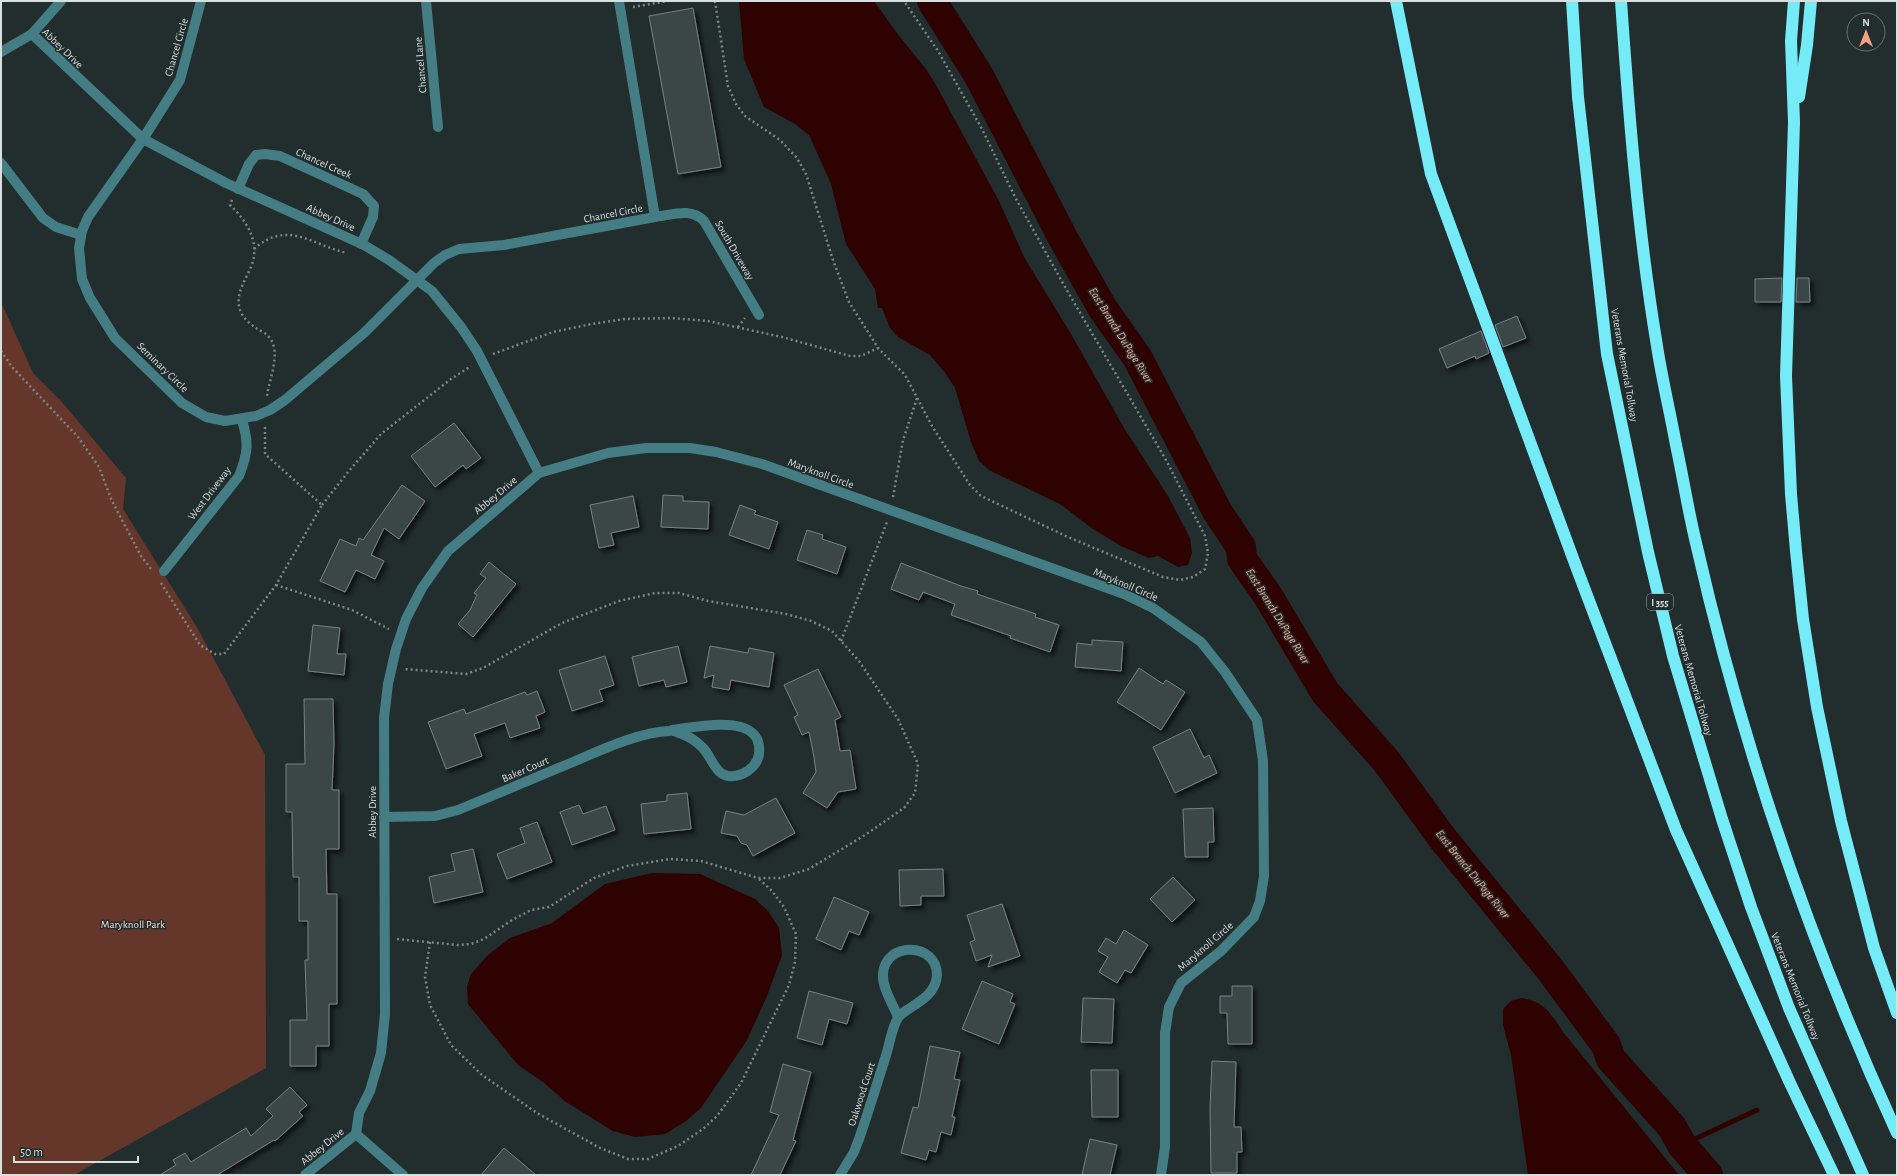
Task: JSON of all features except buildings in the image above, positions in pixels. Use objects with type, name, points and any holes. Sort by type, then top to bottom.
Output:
[{"type":"highway","points":[[1396,1],[1431,174],[1577,569],[1676,830],[1790,1083],[1834,1175]]},
{"type":"highway","name":"Veterans Memorial Tollway","points":[[1572,1],[1578,97],[1607,354],[1648,552],[1673,656],[1719,812],[1751,907],[1789,1008],[1863,1175]]},
{"type":"highway","points":[[1621,1],[1638,207],[1649,295],[1657,348],[1696,543],[1742,719],[1769,807],[1799,893],[1837,992],[1897,1132]]},
{"type":"highway","points":[[1794,1],[1791,41],[1794,122],[1786,376],[1791,494],[1801,596],[1817,707],[1840,821],[1874,948],[1897,1013]]},
{"type":"highway","points":[[1794,122],[1807,45],[1811,1]]},
{"type":"street","points":[[1,52],[32,34],[61,1]]},
{"type":"street","name":"Chancel Circle","points":[[143,139],[180,80],[201,1]]},
{"type":"street","name":"Chancel Lane","points":[[426,1],[438,127]]},
{"type":"street","name":"Chancel Circle","points":[[418,280],[434,263],[445,255],[459,249],[511,244],[655,217],[620,5]]},
{"type":"street","name":"Abbey Drive","points":[[32,34],[143,139],[238,188],[361,244],[389,260],[432,291],[461,328],[482,360],[539,473],[448,551],[422,588],[401,635],[391,668],[384,718],[385,938],[383,1038],[376,1072],[359,1113],[356,1134],[305,1175]]},
{"type":"street","name":"Seminary Circle","points":[[143,139],[88,217],[81,235],[79,253],[82,279],[90,298],[115,338],[182,403],[206,417],[225,420],[242,420],[265,413],[285,400],[364,333],[418,280]]},
{"type":"street","name":"Chancel Creek","points":[[238,188],[249,164],[256,155],[265,154],[280,156],[294,162],[363,194],[374,206],[373,217],[361,244]]},
{"type":"street","points":[[1,163],[43,218],[56,228],[81,235]]},
{"type":"street","name":"South Driveway","points":[[655,217],[687,212],[699,216],[704,221],[759,315]]},
{"type":"street","name":"West Driveway","points":[[161,574],[238,476],[245,460],[247,438],[242,420]]},
{"type":"street","name":"Maryknoll Circle","points":[[539,473],[608,453],[646,448],[690,448],[730,455],[762,464],[1124,594],[1153,608],[1201,642],[1225,672],[1257,720],[1263,761],[1264,876],[1260,901],[1254,917],[1221,950],[1181,983],[1169,1007],[1165,1033],[1164,1147],[1161,1175]]},
{"type":"street","name":"Baker Court","points":[[384,817],[435,816],[458,810],[625,741],[672,730],[704,726],[738,725],[746,728],[757,740],[759,756],[755,764],[746,772],[735,776],[726,775],[713,766],[704,748],[692,738],[672,730]]},
{"type":"street","points":[[905,949],[922,951],[929,957],[936,968],[936,981],[933,990],[898,1017],[884,983],[884,970],[890,958],[896,952],[905,949]]},
{"type":"street","name":"Oakwood Court","points":[[840,1175],[854,1152],[859,1139],[898,1017]]},
{"type":"street","points":[[356,1134],[403,1175]]},
{"type":"path","points":[[620,5],[668,1]]},
{"type":"path","points":[[715,1],[728,86],[736,104],[745,116],[780,140],[797,158],[806,174],[833,260],[849,302],[878,348],[905,375],[932,426],[970,485],[981,496],[1068,537],[1163,577],[1180,580],[1193,577],[1205,569],[1208,553],[1205,536],[1166,460],[1061,280],[1015,197],[982,129],[938,51],[904,1]]},
{"type":"path","points":[[238,188],[230,205],[240,215],[251,232],[254,250],[251,266],[239,295],[240,311],[248,322],[270,337],[275,353],[275,365],[268,387],[265,413],[264,454],[322,505]]},
{"type":"path","points":[[254,250],[264,240],[278,234],[291,234],[330,249],[349,254],[361,244]]},
{"type":"path","points":[[161,574],[200,645],[215,654],[224,654],[276,585],[322,505],[381,434],[451,379],[482,360],[499,350],[553,332],[624,319],[671,318],[708,321],[782,337],[850,356],[861,356],[878,348]]},
{"type":"path","points":[[1,351],[12,367],[78,437],[98,467],[112,502],[141,556],[153,572]]},
{"type":"path","points":[[276,585],[352,610],[401,635]]},
{"type":"path","points":[[385,938],[458,945],[471,944],[484,940],[512,920],[531,910],[549,907],[594,878],[627,866],[670,859],[701,861],[758,878],[780,878],[809,869],[865,835],[904,808],[915,793],[918,764],[898,719],[859,661],[832,631],[812,621],[786,614],[708,601],[679,593],[655,593],[619,601],[562,623],[483,668],[466,674],[391,668]]},
{"type":"path","points":[[430,942],[425,977],[430,1005],[451,1045],[482,1074],[537,1113],[600,1148],[628,1159],[648,1159],[678,1146],[704,1129],[717,1116],[741,1083],[789,985],[795,962],[796,934],[784,907],[772,891],[758,878]]},
{"type":"green space","name":"Maryknoll Park","points":[[1,302],[33,373],[61,401],[126,478],[123,509],[198,629],[265,755],[266,1068],[74,1175],[1,1175]]},
{"type":"shaded area","points":[[739,1],[874,1],[899,36],[926,69],[936,85],[999,201],[1024,257],[1071,334],[1124,428],[1168,496],[1190,538],[1192,553],[1188,565],[1178,567],[1158,556],[1149,558],[1121,546],[1093,529],[1060,504],[989,470],[979,461],[971,442],[955,388],[946,374],[930,355],[898,337],[890,328],[882,308],[878,308],[875,289],[846,244],[831,184],[809,135],[795,124],[764,107],[744,59]]},
{"type":"shaded area","points":[[652,873],[700,874],[755,899],[768,911],[779,928],[782,955],[767,996],[747,1040],[701,1108],[686,1121],[665,1134],[635,1137],[613,1131],[566,1102],[543,1082],[518,1065],[468,1004],[467,987],[471,974],[488,955],[510,938],[552,923],[605,884]]},
{"type":"shaded area","points":[[1521,998],[1536,1002],[1546,1009],[1679,1175],[1528,1175],[1511,1055],[1503,1025],[1503,1009],[1511,1001]]},
{"type":"waterway","name":"East Branch DuPage River","points":[[932,1],[979,76],[1064,240],[1103,309],[1137,357],[1217,511],[1241,547],[1242,559],[1268,596],[1325,692],[1387,762],[1443,839],[1549,968],[1606,1045],[1611,1059],[1672,1127],[1682,1145],[1708,1175]]},
{"type":"waterway","points":[[1682,1145],[1757,1110]]}]
